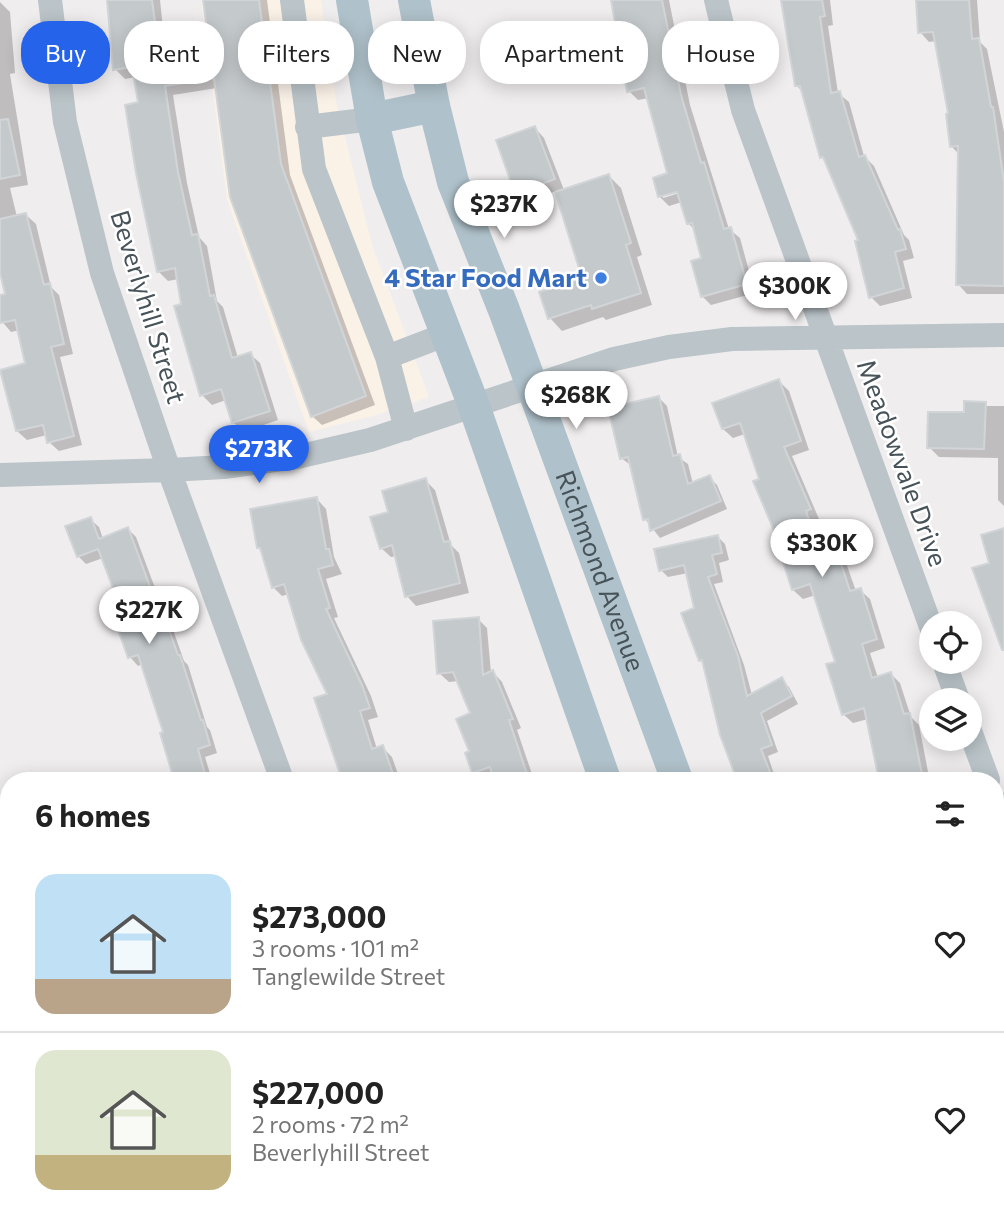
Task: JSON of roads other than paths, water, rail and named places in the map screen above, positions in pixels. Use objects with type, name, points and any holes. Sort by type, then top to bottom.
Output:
[{"type":"main road","points":[[352,0],[372,119],[388,182],[474,406],[602,772]]},
{"type":"main road","name":"Richmond Avenue","points":[[414,0],[434,106],[453,182],[674,772]]},
{"type":"main road","points":[[372,119],[434,106]]},
{"type":"street","name":"Beverlyhill Street","points":[[50,0],[65,122],[102,273],[169,470],[279,772]]},
{"type":"street","points":[[292,0],[314,169],[387,357],[405,429]]},
{"type":"street","name":"Meadowvale Drive","points":[[716,0],[743,110],[925,611]]},
{"type":"street","points":[[307,127],[372,119]]},
{"type":"street","points":[[387,357],[447,334]]},
{"type":"street","points":[[0,475],[224,467],[297,457],[405,429],[614,359],[669,346],[732,339],[1004,335]]},
{"type":"street","points":[[977,751],[985,772]]},
{"type":"place","name":"4 Star Food Mart","points":[[601,278]]}]
